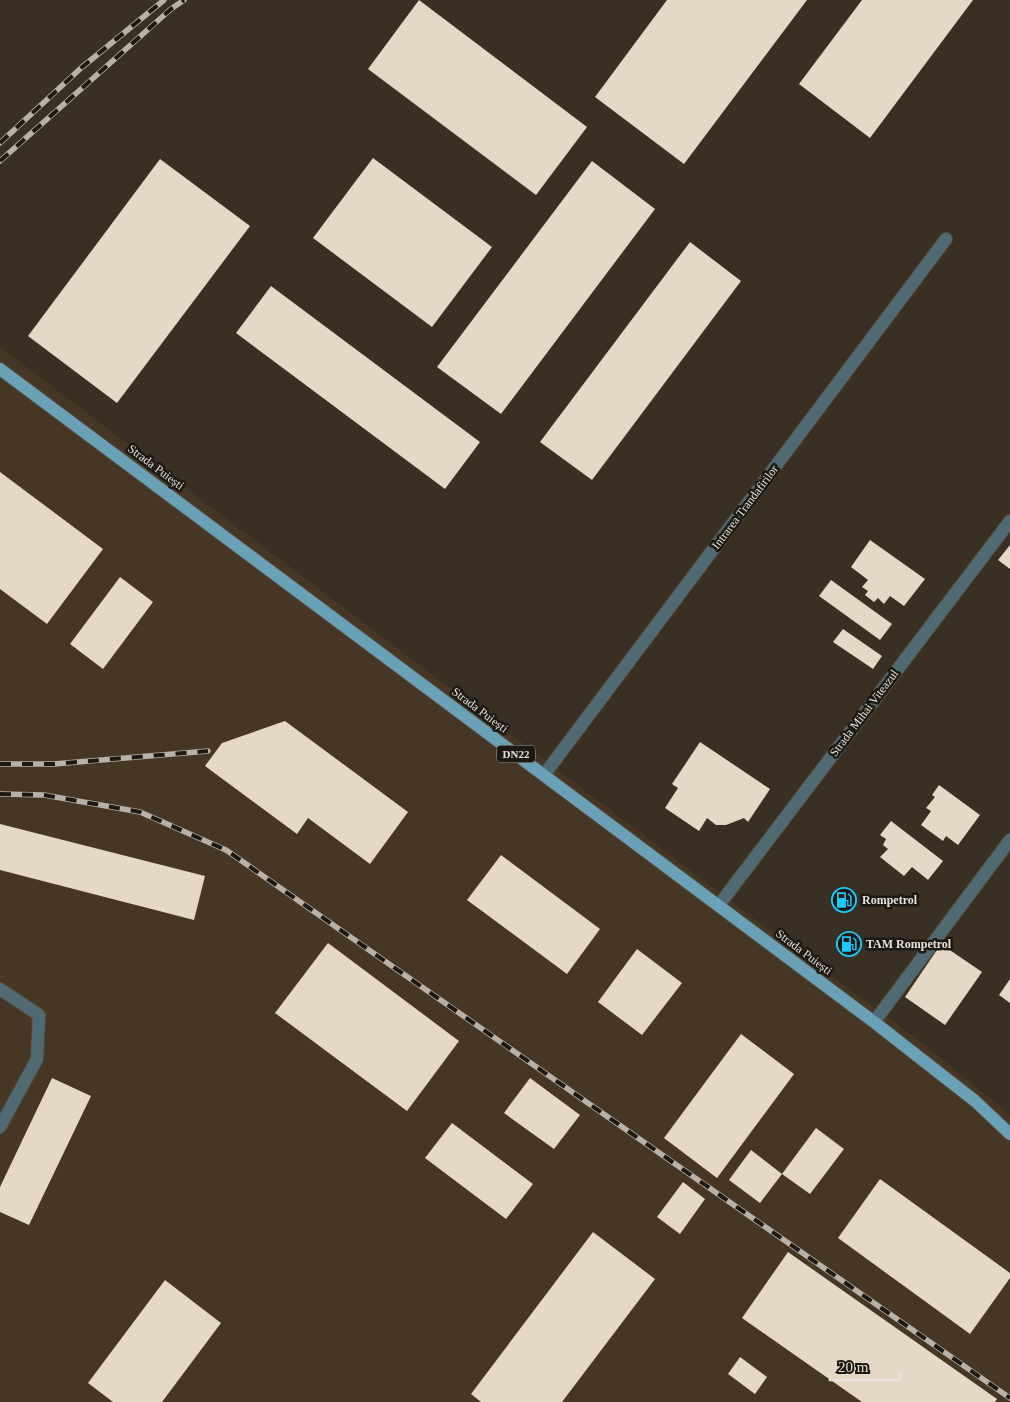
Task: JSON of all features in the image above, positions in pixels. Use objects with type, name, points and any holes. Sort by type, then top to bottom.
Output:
[{"type":"main road","name":"Strada Puiești","points":[[0,369],[874,1022],[975,1101],[1010,1134]]},
{"type":"street","name":"Intrarea Trandafirilor","points":[[544,775],[946,239]]},
{"type":"street","name":"Strada Mihai Viteazul","points":[[719,905],[1010,521]]},
{"type":"street","points":[[874,1022],[1010,840]]},
{"type":"street","points":[[0,989],[38,1015],[37,1059],[0,1127]]},
{"type":"shaded area","points":[[0,347],[765,927],[921,1042],[1010,1115],[1010,1402],[0,1402]]},
{"type":"building","points":[[419,0],[587,127],[536,195],[368,69]]},
{"type":"building","points":[[667,0],[807,0],[684,164],[595,97]]},
{"type":"building","points":[[862,0],[973,0],[870,138],[799,84]]},
{"type":"building","points":[[373,158],[492,247],[432,327],[313,238]]},
{"type":"building","points":[[160,159],[250,226],[117,403],[28,336]]},
{"type":"building","points":[[592,161],[655,209],[501,414],[437,367]]},
{"type":"building","points":[[690,242],[741,281],[592,480],[540,442]]},
{"type":"building","points":[[271,286],[480,442],[445,489],[236,333]]},
{"type":"building","points":[[0,472],[103,549],[47,624],[0,589]]},
{"type":"building","points":[[870,540],[925,579],[904,606],[890,596],[884,604],[878,598],[874,602],[865,595],[868,591],[862,587],[868,580],[851,567]]},
{"type":"building","points":[[1010,545],[1010,569],[998,560]]},
{"type":"building","points":[[120,577],[153,602],[103,669],[70,644]]},
{"type":"building","points":[[831,580],[892,624],[880,640],[819,596]]},
{"type":"building","points":[[843,629],[882,656],[873,669],[833,642]]},
{"type":"building","points":[[285,721],[408,812],[370,864],[308,818],[297,834],[205,766],[222,743]]},
{"type":"building","points":[[700,742],[770,789],[748,822],[744,818],[726,825],[716,825],[707,818],[699,831],[665,808],[678,788],[672,784]]},
{"type":"building","points":[[939,785],[980,815],[958,845],[946,836],[943,841],[921,825],[931,811],[926,808],[935,797],[932,795]]},
{"type":"building","points":[[891,821],[943,861],[928,880],[912,867],[904,876],[880,857],[888,849],[883,845],[886,839],[880,835]]},
{"type":"building","points":[[0,824],[205,876],[194,920],[0,870]]},
{"type":"building","points":[[501,855],[600,929],[567,974],[467,900]]},
{"type":"building","points":[[328,943],[459,1041],[407,1111],[275,1013]]},
{"type":"building","points":[[941,944],[982,972],[945,1025],[905,997]]},
{"type":"building","points":[[637,949],[682,983],[642,1035],[598,1002]]},
{"type":"building","points":[[1010,979],[1010,1003],[999,995]]},
{"type":"building","points":[[741,1034],[794,1074],[717,1178],[664,1138]]},
{"type":"building","points":[[52,1078],[91,1096],[29,1225],[0,1212],[0,1187]]},
{"type":"building","points":[[530,1078],[580,1115],[554,1149],[504,1113]]},
{"type":"building","points":[[452,1123],[533,1184],[506,1219],[425,1158]]},
{"type":"building","points":[[816,1128],[844,1149],[810,1194],[782,1174]]},
{"type":"building","points":[[751,1150],[782,1174],[760,1203],[729,1180]]},
{"type":"building","points":[[880,1179],[1010,1273],[1010,1278],[970,1334],[838,1238]]},
{"type":"building","points":[[683,1182],[705,1199],[680,1234],[657,1217]]},
{"type":"building","points":[[593,1232],[655,1279],[562,1402],[481,1402],[471,1394]]},
{"type":"building","points":[[788,1252],[997,1399],[995,1402],[862,1402],[742,1318]]},
{"type":"building","points":[[165,1280],[221,1323],[162,1402],[113,1402],[88,1383]]},
{"type":"building","points":[[740,1357],[767,1377],[755,1394],[728,1374]]},
{"type":"railway","points":[[0,143],[81,68],[164,0]]},
{"type":"railway","points":[[0,161],[171,9],[184,0]]},
{"type":"railway","points":[[0,764],[54,764],[208,751]]},
{"type":"railway","points":[[0,794],[44,795],[140,812],[226,850],[1010,1398]]},
{"type":"place","name":"Rompetrol","points":[[844,900]]},
{"type":"place","name":"TAM Rompetrol","points":[[849,944]]}]
